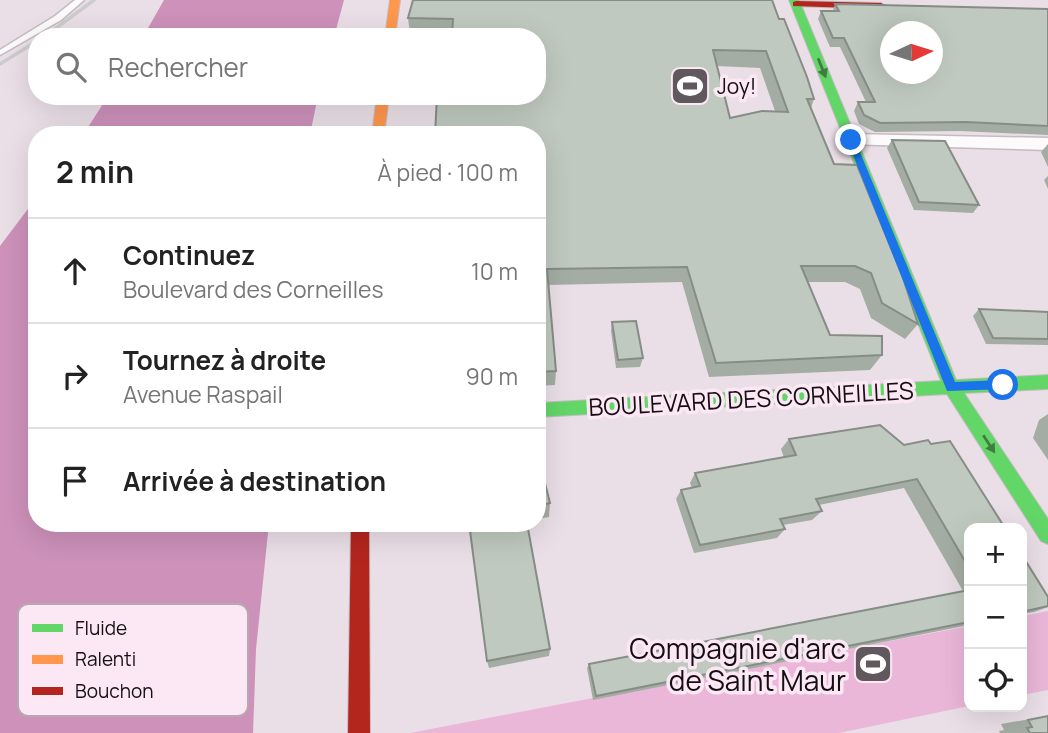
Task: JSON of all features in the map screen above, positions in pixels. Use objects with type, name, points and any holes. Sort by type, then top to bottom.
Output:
[{"type":"street","points":[[391,28],[395,0]]},
{"type":"street","points":[[895,6],[795,2],[951,387],[1048,535]]},
{"type":"street","points":[[379,126],[382,105]]},
{"type":"street","points":[[851,140],[1048,144]]},
{"type":"street","name":"BOULEVARD DES CORNEILLES","points":[[546,410],[1048,382]]},
{"type":"street","points":[[359,733],[360,532]]},
{"type":"lane","points":[[41,28],[80,0]]},
{"type":"lane","points":[[0,53],[28,36]]},
{"type":"shaded area","points":[[164,0],[344,0],[336,28],[148,28]]},
{"type":"shaded area","points":[[102,105],[316,105],[312,126],[89,126]]},
{"type":"shaded area","points":[[28,209],[28,532],[268,532],[256,649],[253,733],[0,733],[0,246]]},
{"type":"shaded area","points":[[1048,611],[1048,690],[1027,694],[1027,649],[1027,615]]},
{"type":"shaded area","name":"Compagnie d'arc de Saint Maur","points":[[964,627],[964,707],[839,733],[410,733]]},
{"type":"building","points":[[413,0],[772,0],[779,19],[784,19],[807,77],[814,99],[807,99],[834,164],[857,165],[902,275],[918,324],[882,303],[871,273],[855,266],[801,266],[830,335],[882,336],[882,355],[716,363],[687,267],[547,269],[556,371],[546,372],[546,126],[435,126],[437,105],[546,105],[546,28],[452,28],[453,19],[408,18]],"holes":[[[713,50],[766,51],[788,112],[762,111],[730,118]]]},
{"type":"building","points":[[835,4],[1048,9],[1048,126],[966,122],[880,123],[864,115],[858,102],[875,102],[844,38],[833,38],[821,11],[839,11]]},
{"type":"building","points":[[892,140],[945,141],[979,205],[919,202]]},
{"type":"building","points":[[979,309],[1048,312],[1048,339],[993,338]]},
{"type":"building","points":[[636,321],[643,358],[618,360],[612,322]]},
{"type":"building","points":[[880,425],[904,445],[928,440],[931,444],[950,441],[1002,523],[964,523],[964,559],[917,479],[816,499],[822,511],[780,519],[785,529],[700,545],[681,490],[700,486],[695,473],[796,455],[789,439]]},
{"type":"building","points":[[546,487],[550,503],[546,504]]},
{"type":"building","points":[[470,532],[529,532],[550,649],[487,661]]},
{"type":"building","points":[[1027,563],[1048,597],[1048,606],[1027,611]]},
{"type":"building","points":[[964,591],[964,623],[596,696],[589,664]]},
{"type":"building","points":[[1048,716],[1048,733],[1030,733],[1027,728],[1032,727],[1028,720]]},
{"type":"railway","points":[[56,28],[94,0]]},
{"type":"railway","points":[[0,64],[28,47]]},
{"type":"traffic: fast","points":[[794,0],[951,387],[1048,535]]},
{"type":"traffic: fast","points":[[546,410],[1048,382]]},
{"type":"traffic: slow","points":[[391,28],[395,0]]},
{"type":"traffic: slow","points":[[379,126],[382,105]]},
{"type":"traffic: jam","points":[[796,4],[881,6]]},
{"type":"traffic: jam","points":[[359,733],[360,532]]},
{"type":"place","name":"Joy!","points":[[690,86]]},
{"type":"place","name":"Compagnie d'arc de Saint Maur","points":[[873,664]]},
{"type":"route","points":[[851,140],[951,387],[1003,385]]}]
